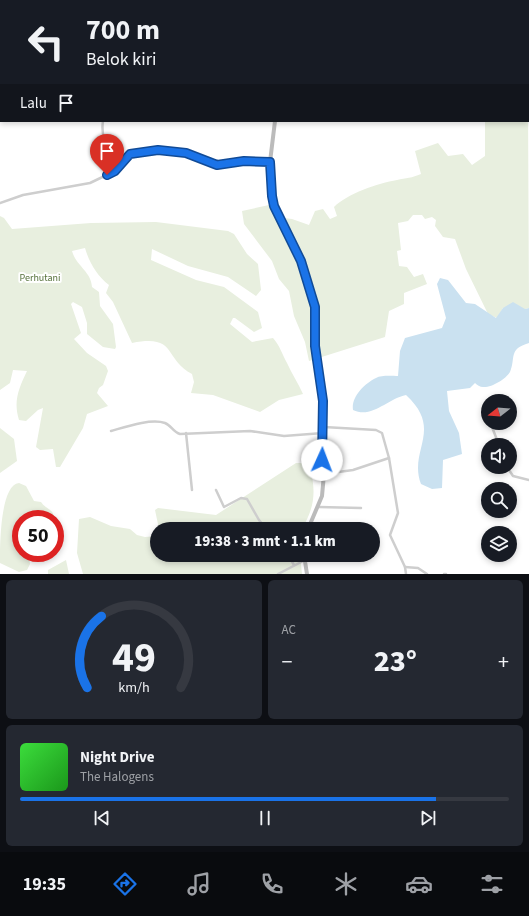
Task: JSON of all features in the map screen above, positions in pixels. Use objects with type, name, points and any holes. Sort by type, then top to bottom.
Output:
[{"type":"street","points":[[103,122],[102,136],[109,150],[115,171]]},
{"type":"street","points":[[275,122],[270,162],[274,206],[301,261],[315,307],[315,346],[323,401],[324,474],[322,496],[319,507],[312,522]]},
{"type":"street","points":[[0,203],[23,195],[90,183],[115,171],[130,154],[158,150],[186,153],[217,165],[244,161],[270,162]]},
{"type":"street","points":[[111,431],[142,423],[160,422],[166,424],[176,433],[250,431],[284,436],[324,433]]},
{"type":"street","points":[[324,427],[341,427],[380,432],[389,458],[398,513],[390,535],[406,574]]},
{"type":"street","points":[[186,433],[192,490]]},
{"type":"street","points":[[324,474],[353,470],[389,458]]},
{"type":"street","points":[[512,474],[513,476],[529,480]]},
{"type":"street","points":[[216,490],[224,507],[241,498],[247,499],[261,522]]},
{"type":"street","points":[[319,507],[361,508]]},
{"type":"street","points":[[278,574],[299,562]]},
{"type":"street","points":[[306,562],[307,574]]},
{"type":"street","points":[[404,567],[418,568],[427,574]]},
{"type":"green space","points":[[485,122],[528,122],[529,308],[503,308],[497,318],[488,314],[466,269],[455,239],[443,237],[435,226],[436,220],[432,217],[425,219],[422,215],[413,215],[408,221],[398,223],[401,250],[397,251],[399,266],[407,267],[414,277],[423,274],[427,284],[404,293],[404,304],[389,311],[385,337],[309,361],[305,342],[294,316],[289,291],[279,279],[272,261],[244,224],[242,211],[269,205],[276,217],[292,219],[309,225],[315,211],[323,209],[330,219],[337,216],[334,207],[340,202],[363,190],[389,181],[421,174],[415,151],[438,143],[448,156],[463,154],[472,165],[485,156]]},
{"type":"green space","name":"Perhutani","points":[[0,216],[4,218],[12,229],[91,223],[156,222],[228,231],[234,234],[247,254],[258,264],[261,290],[256,296],[228,277],[188,266],[152,249],[151,260],[196,280],[224,287],[258,312],[262,328],[254,332],[235,318],[233,318],[230,324],[252,342],[273,338],[303,394],[279,400],[260,412],[213,395],[191,393],[194,382],[192,374],[177,362],[164,345],[157,342],[147,341],[132,343],[113,302],[106,293],[109,285],[94,268],[85,248],[72,251],[77,261],[89,277],[92,287],[99,292],[100,306],[113,324],[116,347],[115,349],[103,347],[87,334],[87,323],[82,307],[73,302],[71,304],[81,333],[74,339],[87,353],[106,366],[108,371],[103,385],[99,388],[97,393],[108,406],[87,414],[83,428],[60,467],[56,467],[53,449],[40,450],[36,447],[43,408],[38,410],[26,421],[19,420],[17,413],[17,401],[19,389],[27,371],[13,370],[10,383],[0,390]]},
{"type":"green space","points":[[0,428],[14,439],[17,461],[0,473]]},
{"type":"green space","points":[[296,463],[302,463],[310,467],[314,492],[312,506],[306,522],[158,522],[155,510],[158,508],[216,515]]},
{"type":"green space","points":[[19,483],[26,486],[34,501],[41,502],[50,510],[12,510],[12,562],[30,562],[30,564],[27,570],[19,572],[0,563],[2,517],[8,494],[13,486]]},
{"type":"green space","points":[[90,517],[111,526],[130,529],[137,535],[150,537],[150,562],[301,562],[302,574],[83,574],[77,553],[79,519]]},
{"type":"green space","points":[[66,560],[69,574],[48,574],[48,570]]},
{"type":"water","points":[[440,278],[448,280],[466,303],[475,304],[496,318],[503,308],[513,302],[525,309],[529,308],[529,343],[522,345],[515,351],[510,372],[498,382],[486,387],[481,387],[475,383],[470,388],[447,391],[449,411],[459,433],[462,454],[443,460],[442,488],[432,489],[421,484],[418,472],[424,430],[423,419],[417,407],[406,395],[367,412],[353,410],[353,405],[359,391],[371,381],[381,376],[398,376],[400,351],[405,338],[442,328],[446,318],[437,284]]},
{"type":"route","points":[[107,175],[115,171],[130,154],[158,150],[186,153],[217,165],[244,161],[270,162],[274,206],[301,261],[315,307],[315,346],[323,401],[324,433],[322,460]]}]
